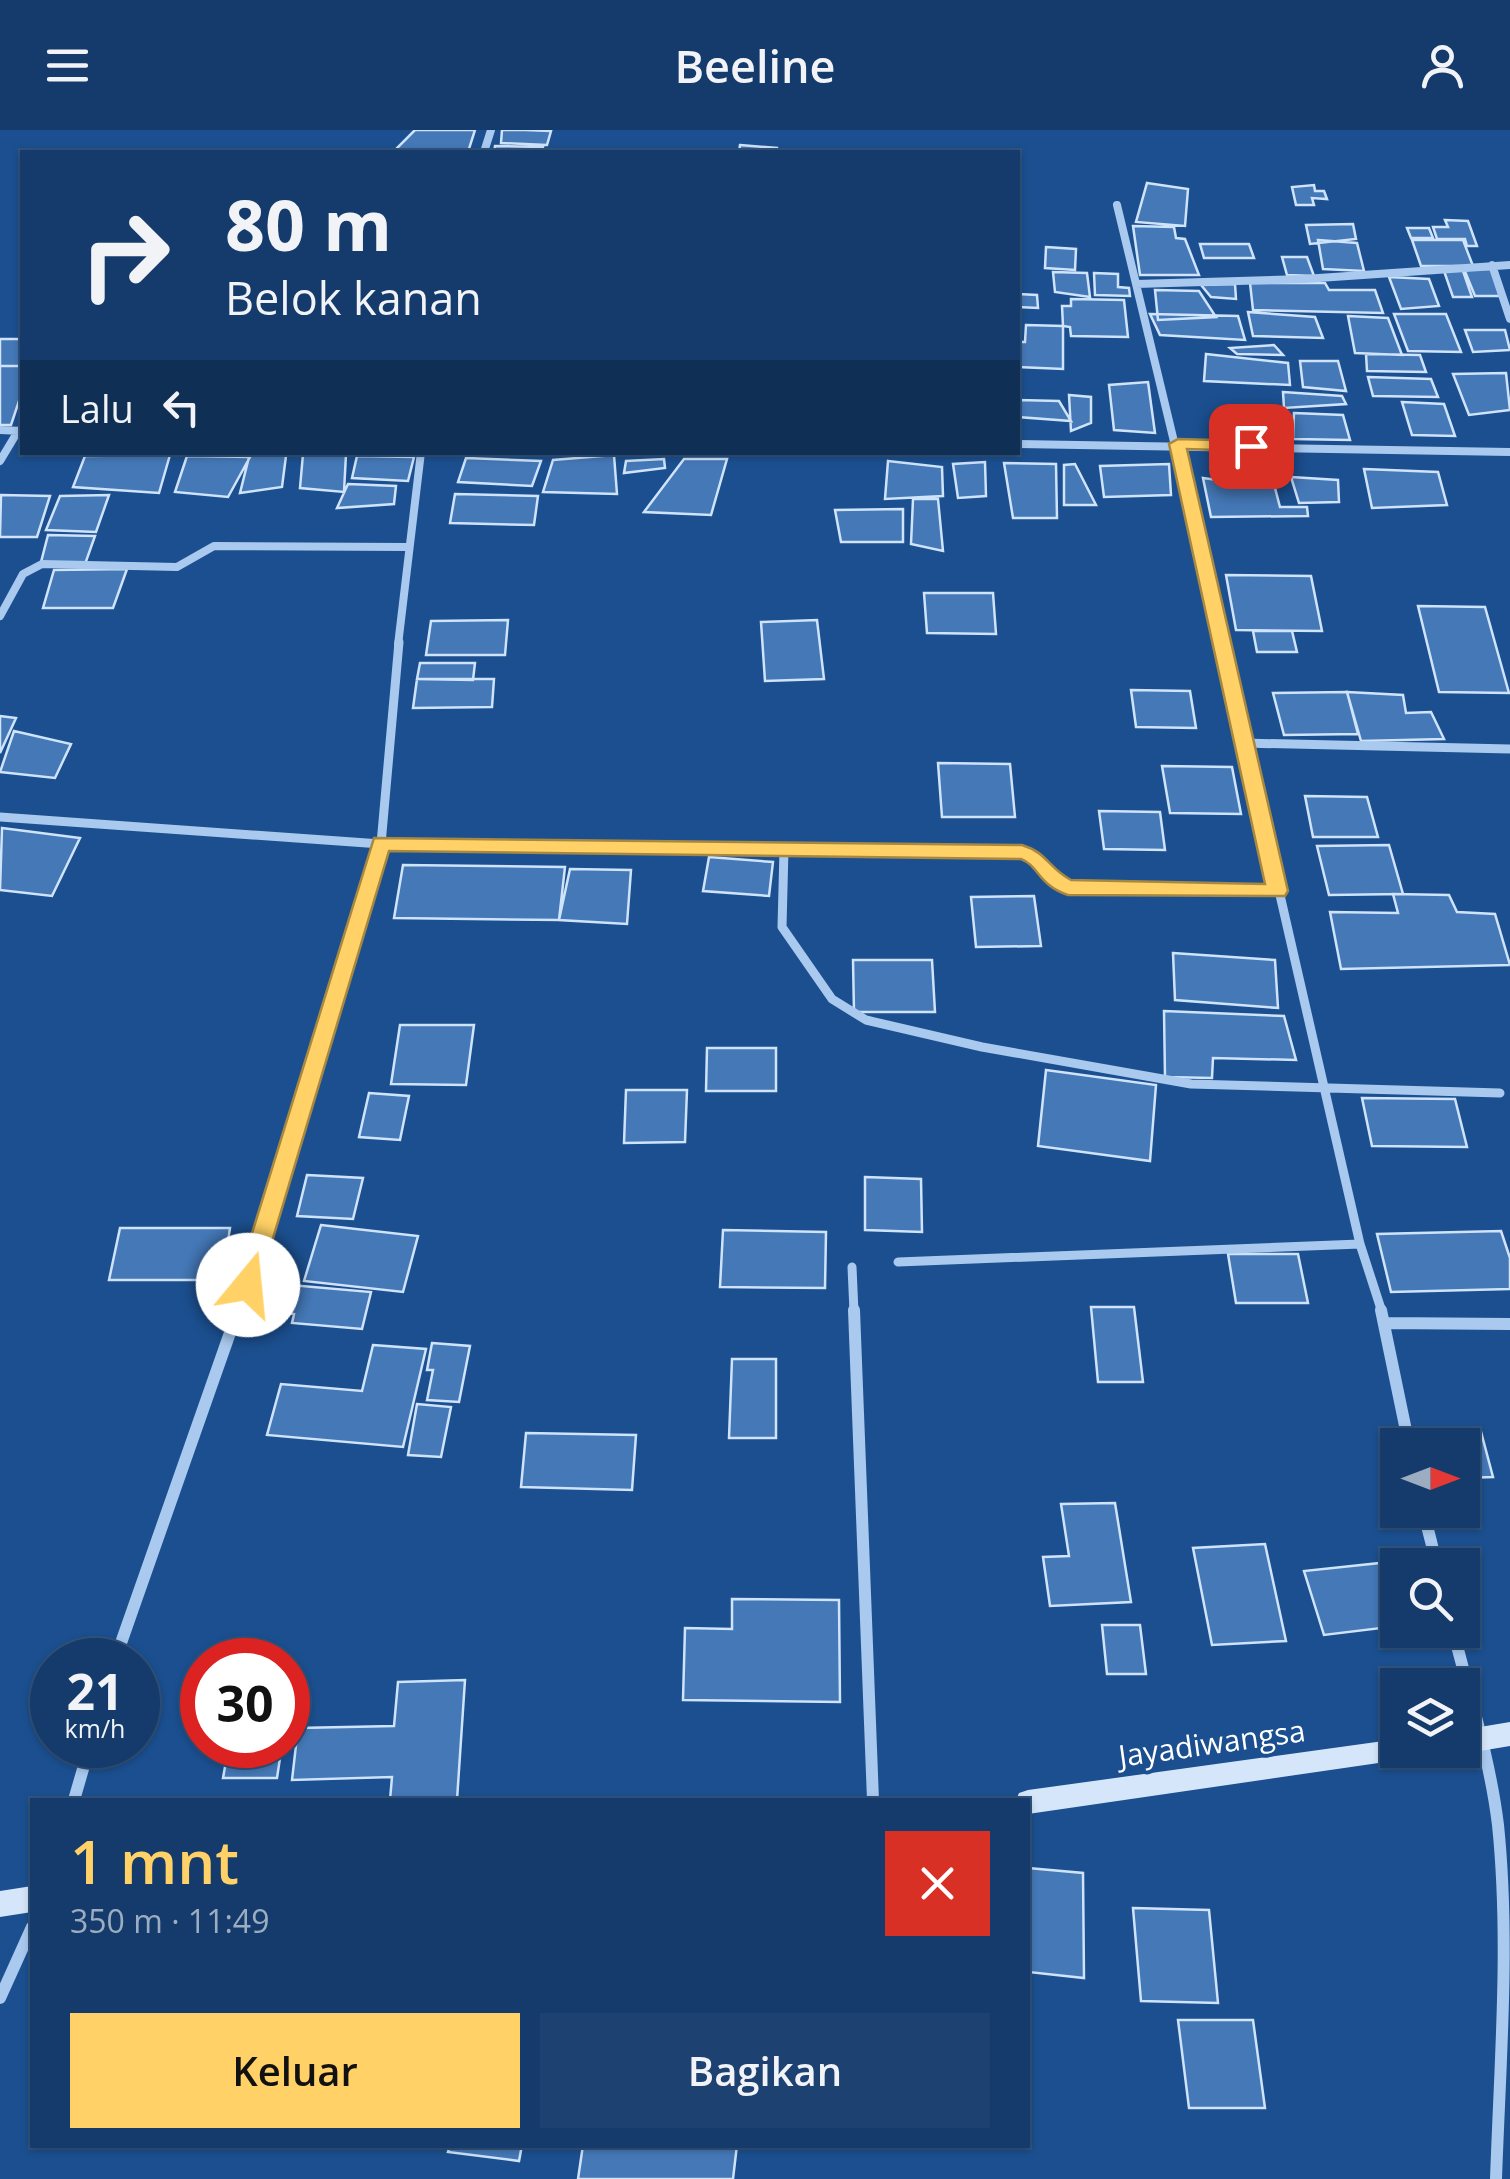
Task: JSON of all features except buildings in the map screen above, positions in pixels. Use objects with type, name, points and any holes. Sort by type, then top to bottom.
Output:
[{"type":"street","points":[[1117,205],[1178,444],[1323,1090],[1360,1244],[1386,1323],[1407,1428]]},
{"type":"street","points":[[1136,284],[1304,279],[1510,264]]},
{"type":"street","points":[[1492,266],[1510,319]]},
{"type":"street","points":[[0,430],[20,431]]},
{"type":"street","points":[[0,461],[20,431]]},
{"type":"street","points":[[1020,444],[1510,452]]},
{"type":"street","points":[[123,1638],[248,1285],[381,844],[408,547],[421,455]]},
{"type":"street","points":[[0,616],[23,574],[42,564],[177,567],[214,546],[408,547]]},
{"type":"street","points":[[1243,742],[1510,749]]},
{"type":"street","points":[[0,817],[381,844],[1022,852],[1036,857],[1050,878],[1068,888],[1277,891]]},
{"type":"street","points":[[784,848],[782,927],[832,998],[866,1020],[982,1046],[1190,1084],[1500,1093]]},
{"type":"street","points":[[898,1262],[1360,1244]]},
{"type":"street","points":[[852,1267],[872,1798]]},
{"type":"street","points":[[1386,1323],[1510,1324]]},
{"type":"street","points":[[1480,1739],[1510,1734]]},
{"type":"street","name":"Jayadiwangsa","points":[[1030,1802],[1380,1753]]},
{"type":"street","points":[[75,1798],[83,1768]]},
{"type":"street","points":[[1479,1768],[1500,1844],[1502,1972],[1496,2179]]},
{"type":"street","points":[[0,1904],[30,1899]]},
{"type":"street","points":[[0,1998],[30,1931]]},
{"type":"route","points":[[248,1285],[381,844],[1022,852],[1031,853],[1050,878],[1068,888],[1277,891],[1178,444],[1251,446]]}]
